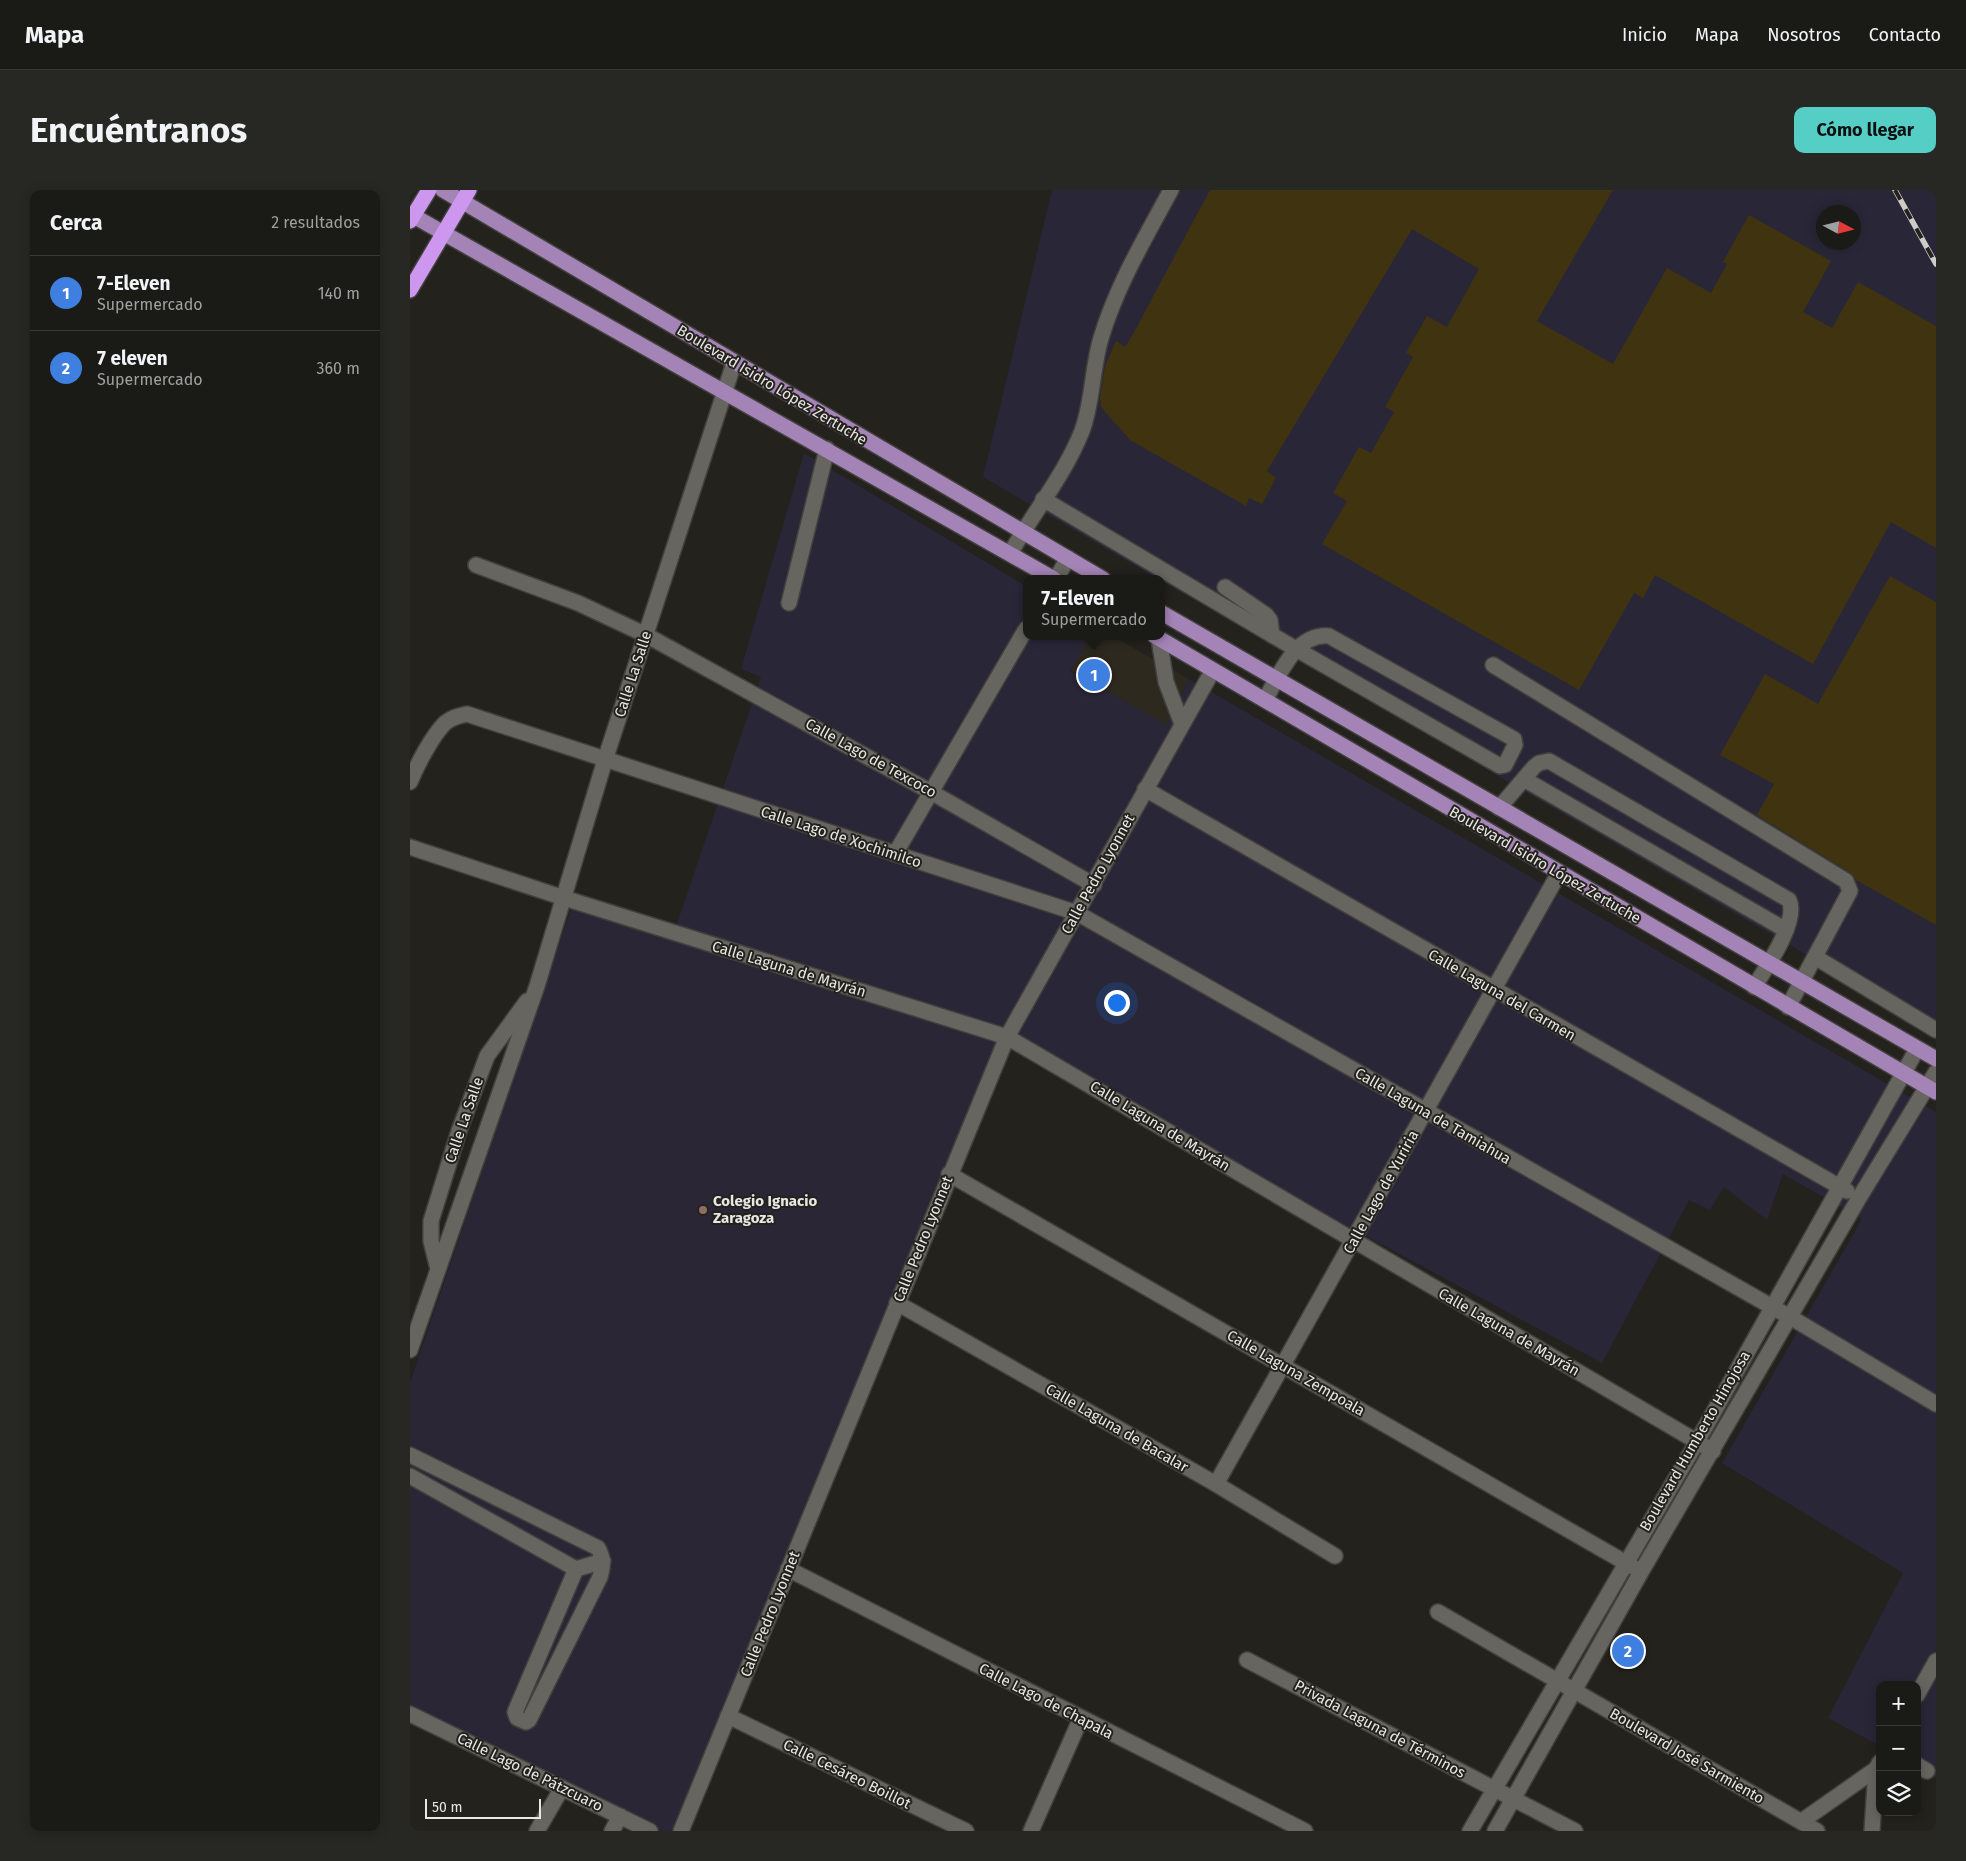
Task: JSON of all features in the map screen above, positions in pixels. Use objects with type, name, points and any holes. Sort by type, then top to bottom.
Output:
[{"type":"highway","points":[[411,217],[429,190]]},
{"type":"highway","points":[[410,290],[466,196]]},
{"type":"main road","name":"Boulevard Isidro López Zertuche","points":[[443,190],[466,196],[734,363],[1096,575]]},
{"type":"main road","name":"Boulevard Isidro López Zertuche","points":[[411,217],[445,233],[1011,552],[1048,575]]},
{"type":"main road","name":"Boulevard Isidro López Zertuche","points":[[1165,615],[1936,1059]]},
{"type":"main road","name":"Boulevard Isidro López Zertuche","points":[[1162,640],[1932,1090]]},
{"type":"main road","points":[[1312,727],[1323,707]]},
{"type":"street","points":[[1011,552],[1070,456],[1082,431],[1087,415],[1093,369],[1112,305],[1132,262],[1171,190]]},
{"type":"street","name":"Calle La Salle","points":[[410,1350],[537,986],[605,760],[734,363]]},
{"type":"street","points":[[789,603],[827,449]]},
{"type":"street","points":[[1043,498],[1272,635],[1296,649],[1500,766],[1505,765],[1515,745],[1514,739],[1329,636],[1315,637],[1296,649],[1264,700]]},
{"type":"street","points":[[1057,575],[1068,558]]},
{"type":"street","name":"Calle Lago de Texcoco","points":[[476,565],[578,603],[646,635],[931,792],[1094,885]]},
{"type":"street","points":[[1225,587],[1266,615],[1270,620],[1272,635]]},
{"type":"street","points":[[895,854],[1023,634]]},
{"type":"street","points":[[1158,640],[1166,682],[1182,724]]},
{"type":"street","points":[[1493,664],[1846,881],[1850,891],[1788,1007]]},
{"type":"street","name":"Calle Pedro Lyonnet","points":[[681,1831],[1007,1037],[1213,670]]},
{"type":"street","name":"Calle Lago de Xochimilco","points":[[410,782],[415,770],[440,729],[454,717],[468,714],[1077,913]]},
{"type":"street","points":[[1499,808],[1539,763],[1549,761],[1788,900],[1792,912],[1786,930],[1769,964],[1754,987]]},
{"type":"street","points":[[1524,780],[1786,930]]},
{"type":"street","name":"Calle Laguna del Carmen","points":[[1145,790],[1859,1198]]},
{"type":"street","name":"Calle Laguna de Mayrán","points":[[410,847],[564,898],[1007,1037],[1713,1451]]},
{"type":"street","name":"Calle Lago de Yuriria","points":[[1216,1484],[1559,873]]},
{"type":"street","name":"Calle Laguna de Tamiahua","points":[[1077,913],[1425,1112],[1790,1317],[1936,1404]]},
{"type":"street","points":[[1815,957],[1936,1030]]},
{"type":"street","name":"Calle La Salle","points":[[438,1269],[431,1241],[431,1221],[459,1131],[487,1056],[537,986]]},
{"type":"street","name":"Boulevard Humberto Hinojosa","points":[[1470,1831],[1625,1562],[1697,1442],[1918,1049]]},
{"type":"street","name":"Boulevard Humberto Hinojosa","points":[[1494,1831],[1859,1198],[1932,1090],[1936,1072]]},
{"type":"street","name":"Calle Laguna Zempoala","points":[[950,1174],[1642,1572]]},
{"type":"street","name":"Calle Laguna de Bacalar","points":[[897,1303],[1216,1484],[1335,1556]]},
{"type":"street","points":[[410,1455],[598,1548],[603,1561],[600,1577],[529,1720],[524,1722],[517,1718],[515,1712],[576,1569]]},
{"type":"street","points":[[410,1476],[576,1569],[603,1561]]},
{"type":"street","name":"Calle Lago de Chapala","points":[[788,1569],[1305,1831]]},
{"type":"street","name":"Boulevard José Sarmiento","points":[[1438,1612],[1817,1831]]},
{"type":"street","name":"Privada Laguna de Términos","points":[[1247,1660],[1575,1831]]},
{"type":"street","points":[[1921,1688],[1936,1661]]},
{"type":"street","name":"Calle Lago de Pátzcuaro","points":[[410,1714],[650,1831]]},
{"type":"street","name":"Calle Cesáreo Boillot","points":[[728,1716],[966,1831]]},
{"type":"street","points":[[1031,1831],[1081,1718]]},
{"type":"street","points":[[1802,1821],[1876,1766]]},
{"type":"street","points":[[1872,1831],[1877,1771]]},
{"type":"street","points":[[537,1831],[562,1788]]},
{"type":"street","points":[[612,1831],[620,1816]]},
{"type":"shaded area","points":[[1052,190],[1936,190],[1936,1030],[1165,583],[1165,575],[1151,575],[983,477]]},
{"type":"shaded area","points":[[804,453],[1023,584],[1023,640],[1089,640],[1070,671],[1167,725],[1189,679],[1936,1112],[1936,1778],[1921,1769],[1921,1681],[1876,1681],[1876,1744],[1828,1718],[1903,1573],[1722,1463],[1862,1219],[1783,1174],[1767,1220],[1724,1187],[1710,1210],[1689,1200],[1602,1363],[1007,1043],[674,932],[761,677],[741,669]]},
{"type":"shaded area","points":[[1089,640],[1119,640],[1189,679],[1167,726],[1070,670]]},
{"type":"shaded area","name":"Colegio Ignacio Zaragoza","points":[[572,906],[1007,1037],[681,1831],[650,1831],[410,1714],[410,1383]]},
{"type":"building","points":[[1210,190],[1613,190],[1537,321],[1613,364],[1667,268],[1711,293],[1727,264],[1723,262],[1749,215],[1831,261],[1803,312],[1832,328],[1858,282],[1936,326],[1936,548],[1891,522],[1813,664],[1655,575],[1643,598],[1634,593],[1579,690],[1322,544],[1347,501],[1333,493],[1359,447],[1371,453],[1394,412],[1385,407],[1413,357],[1406,353],[1427,316],[1447,327],[1479,269],[1412,229],[1267,471],[1276,478],[1262,504],[1249,498],[1246,506],[1130,440],[1101,407],[1100,398],[1105,366],[1116,341],[1125,347],[1132,336]]},
{"type":"building","points":[[1890,576],[1936,602],[1936,925],[1856,880],[1851,873],[1757,815],[1774,784],[1720,755],[1765,674],[1818,704]]},
{"type":"railway","points":[[1895,190],[1936,264]]},
{"type":"place","name":"7-Eleven","points":[[1094,675]]},
{"type":"place","name":"Colegio Ignacio Zaragoza","points":[[703,1210]]},
{"type":"place","name":"7 eleven","points":[[1628,1651]]}]
